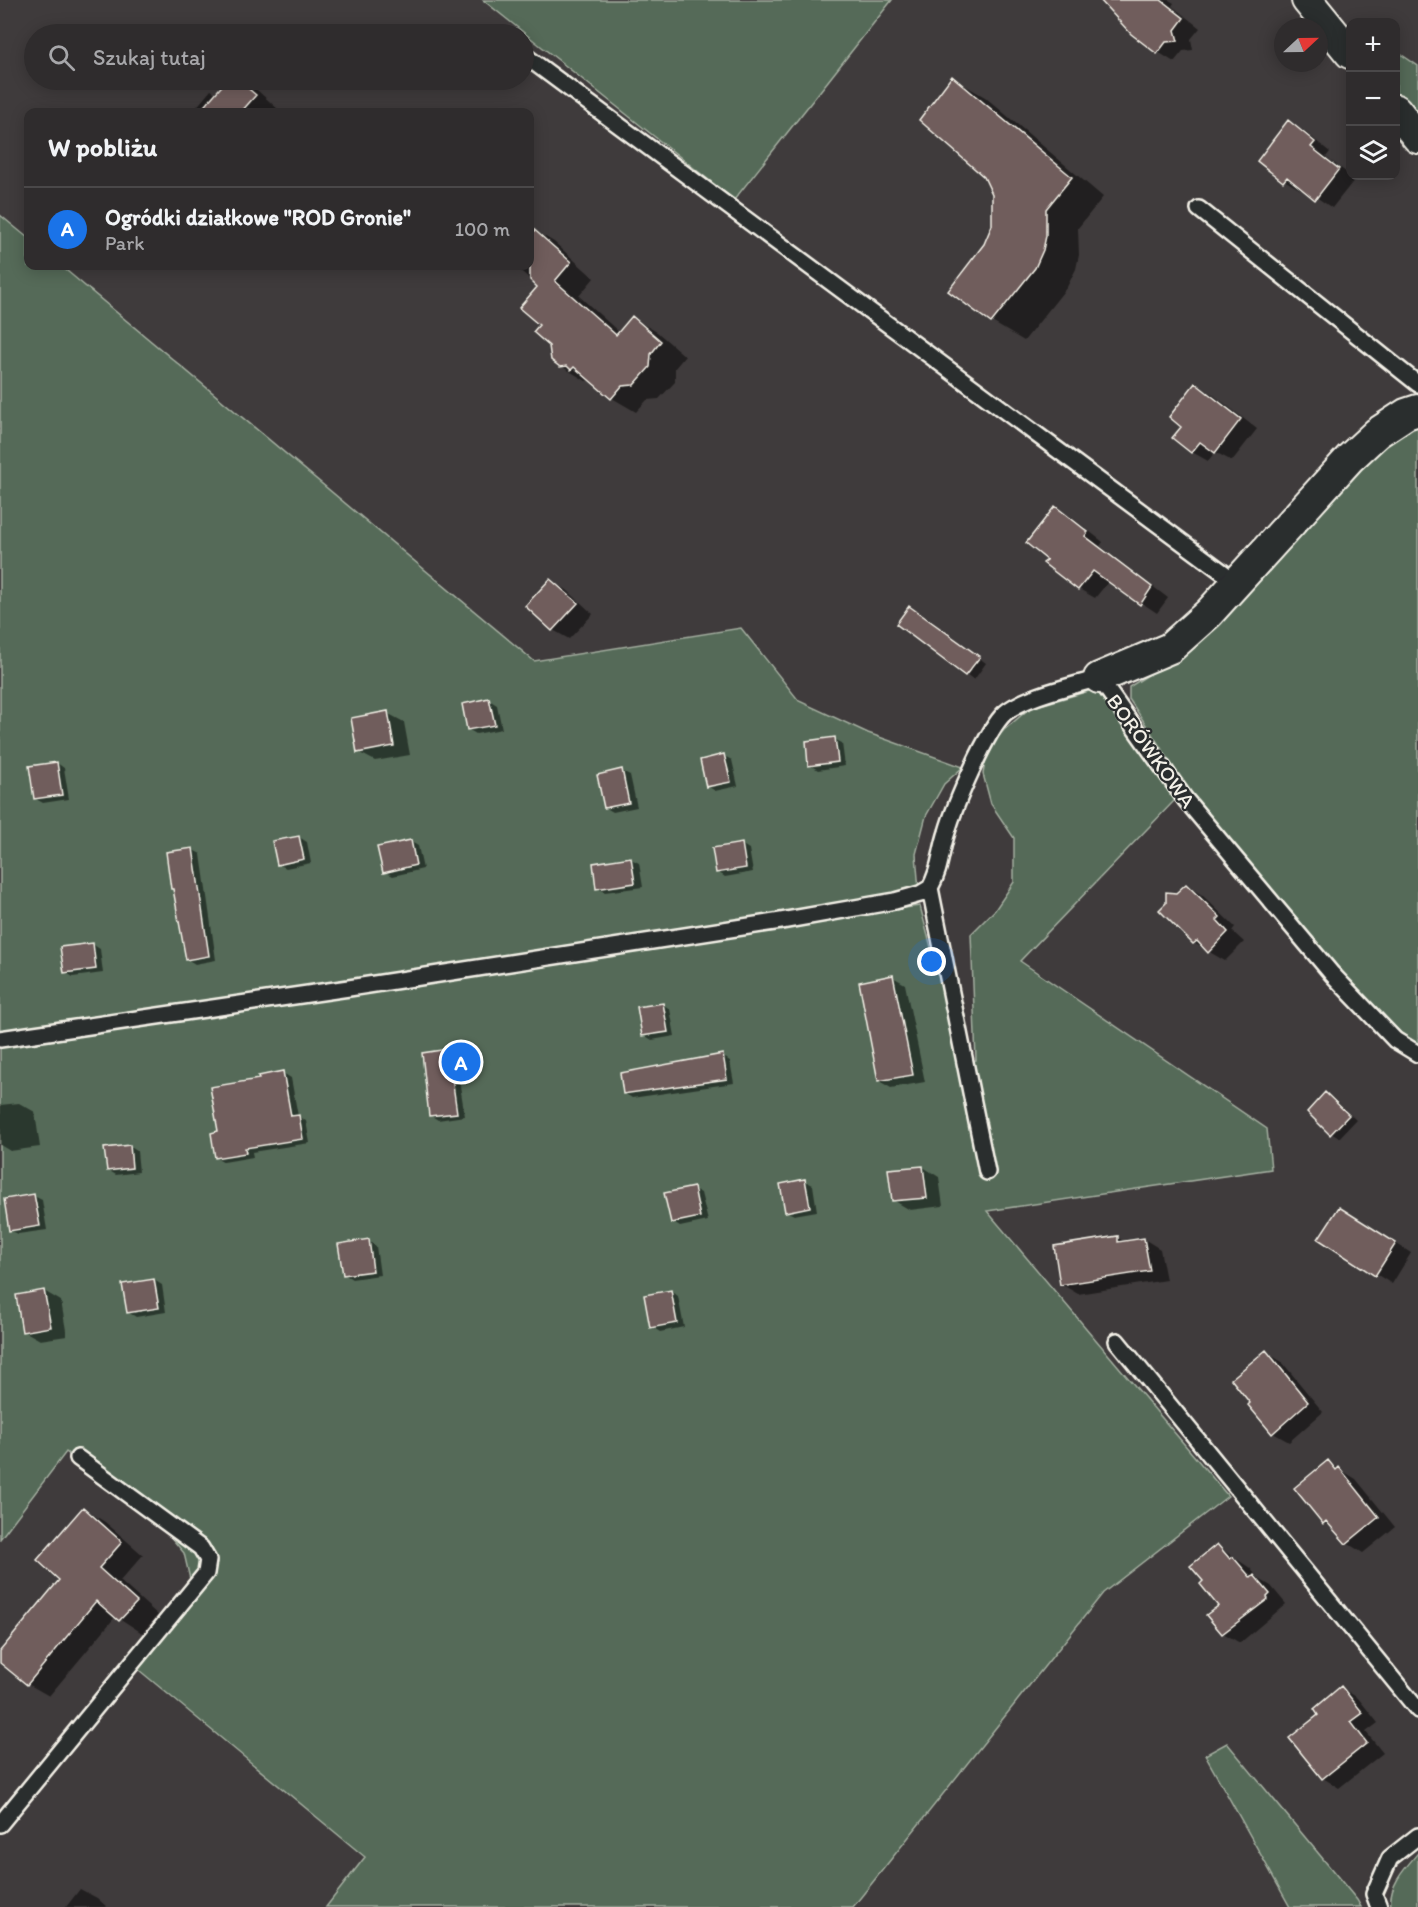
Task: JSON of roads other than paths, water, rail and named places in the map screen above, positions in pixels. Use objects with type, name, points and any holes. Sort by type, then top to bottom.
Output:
[{"type":"street","points":[[1307,0],[1346,48]]},
{"type":"street","points":[[1400,116],[1418,138]]},
{"type":"street","name":"BORÓWKOWA","points":[[1099,678],[1170,648],[1209,613],[1350,458],[1377,433],[1406,414],[1418,410]]},
{"type":"lane","points":[[534,62],[1236,582]]},
{"type":"lane","points":[[1199,209],[1418,384]]},
{"type":"lane","points":[[0,1039],[781,921],[895,902],[920,894],[930,888],[938,873],[947,831],[968,778],[992,728],[1005,713],[1023,702],[1099,678]]},
{"type":"lane","name":"BORÓWKOWA","points":[[1099,678],[1185,799],[1332,974],[1395,1040],[1418,1054]]},
{"type":"lane","points":[[930,888],[987,1173]]},
{"type":"lane","points":[[1117,1341],[1418,1710]]},
{"type":"lane","points":[[0,1824],[206,1572],[208,1560],[201,1548],[78,1458]]},
{"type":"lane","points":[[1379,1907],[1374,1894],[1390,1858],[1418,1836]]},
{"type":"place","name":"Ogródki działkowe \"ROD Gronie\"","points":[[461,1062]]}]
